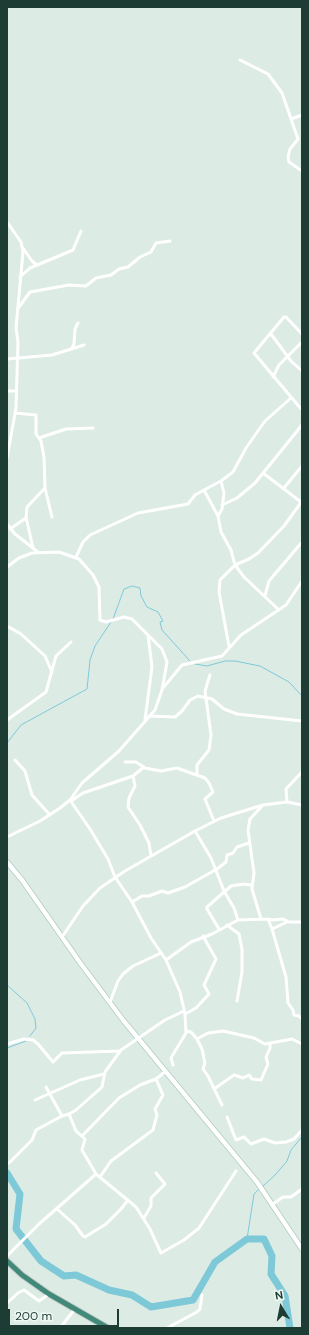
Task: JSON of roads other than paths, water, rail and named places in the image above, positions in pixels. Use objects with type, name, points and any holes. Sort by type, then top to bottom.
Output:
[{"type":"highway","points":[[8,1263],[28,1280],[49,1294],[108,1328]]},
{"type":"main road","points":[[7,862],[22,880],[110,1002],[257,1182],[302,1249]]},
{"type":"street","points":[[240,60],[270,77],[282,93],[298,139],[290,149],[288,157],[291,164],[302,171]]},
{"type":"street","points":[[291,119],[302,115]]},
{"type":"street","points":[[7,222],[32,261],[37,265]]},
{"type":"street","points":[[20,277],[26,271],[37,265],[73,250],[81,232]]},
{"type":"street","points":[[18,308],[30,292],[69,285],[86,286],[96,278],[111,275],[119,269],[128,267],[140,257],[151,252],[156,243],[170,241]]},
{"type":"street","points":[[7,458],[15,413],[18,342],[16,328],[23,248]]},
{"type":"street","points":[[302,334],[286,317],[281,320],[254,353],[302,410]]},
{"type":"street","points":[[72,348],[74,344],[75,329],[78,323]]},
{"type":"street","points":[[271,334],[291,361],[302,370]]},
{"type":"street","points":[[273,377],[278,365],[302,342]]},
{"type":"street","points":[[7,359],[52,355],[84,345]]},
{"type":"street","points":[[7,391],[15,391]]},
{"type":"street","points":[[76,557],[83,542],[90,535],[138,513],[188,504],[194,495],[233,472],[246,448],[265,421],[291,398]]},
{"type":"street","points":[[15,413],[36,415],[36,434],[39,438],[44,457],[45,488],[52,517]]},
{"type":"street","points":[[222,505],[237,498],[263,474],[302,425]]},
{"type":"street","points":[[39,438],[66,429],[93,428]]},
{"type":"street","points":[[283,489],[302,466]]},
{"type":"street","points":[[230,646],[219,584],[222,578],[235,565],[256,555],[284,526],[301,502],[263,474]]},
{"type":"street","points":[[218,516],[224,493],[221,480]]},
{"type":"street","points":[[33,548],[26,517],[27,507],[45,488]]},
{"type":"street","points":[[204,490],[218,516],[221,532],[231,550],[235,565],[244,577],[279,610]]},
{"type":"street","points":[[10,529],[26,517]]},
{"type":"street","points":[[7,524],[10,529],[38,552]]},
{"type":"street","points":[[265,596],[269,581],[302,542]]},
{"type":"street","points":[[7,567],[27,554],[38,552],[59,552],[76,557],[86,565],[97,581],[100,594],[100,620],[106,622],[129,617],[162,650],[166,658],[162,690],[155,710],[148,716],[119,751],[80,786],[71,801]]},
{"type":"street","points":[[162,690],[182,665],[220,657],[241,635],[289,602],[302,581]]},
{"type":"street","points":[[7,626],[21,634],[45,657],[52,672]]},
{"type":"street","points":[[145,720],[152,667],[148,635]]},
{"type":"street","points":[[7,720],[46,692],[57,654],[71,642]]},
{"type":"street","points":[[197,774],[197,765],[209,750],[211,735],[205,691],[210,676]]},
{"type":"street","points":[[148,716],[175,717],[182,711],[192,698],[206,698],[215,701],[224,709],[237,714],[302,721]]},
{"type":"street","points":[[15,760],[25,771],[32,795],[50,815]]},
{"type":"street","points":[[125,762],[136,762],[144,767],[161,771],[177,768],[197,774],[208,781],[213,792],[204,799],[214,821]]},
{"type":"street","points":[[7,837],[50,815],[82,793],[133,776],[144,767]]},
{"type":"street","points":[[287,802],[286,789],[302,772]]},
{"type":"street","points":[[133,776],[135,786],[129,798],[128,807],[140,825],[149,843],[151,856]]},
{"type":"street","points":[[71,801],[108,859],[115,877],[132,902],[151,938],[166,960],[180,992],[185,1012],[186,1019],[184,1022],[186,1031],[171,1058],[173,1065]]},
{"type":"street","points":[[62,937],[91,897],[115,877],[195,831],[214,821],[263,805],[287,802],[302,805]]},
{"type":"street","points":[[260,919],[251,885],[254,873],[249,843],[248,824],[250,819],[263,805]]},
{"type":"street","points":[[195,831],[216,869],[224,891],[234,908],[238,920]]},
{"type":"street","points":[[132,902],[139,897],[149,896],[160,891],[168,894],[216,869],[226,862],[226,856],[234,853],[237,847],[249,843]]},
{"type":"street","points":[[219,929],[207,909],[209,905],[224,891],[236,884],[251,885]]},
{"type":"street","points":[[268,919],[286,977],[288,1003],[293,1010],[294,1015],[302,1018]]},
{"type":"street","points":[[166,960],[187,944],[212,934],[238,920],[282,919],[288,922]]},
{"type":"street","points":[[272,929],[288,922],[302,922]]},
{"type":"street","points":[[227,925],[238,934],[242,949],[242,972],[237,1001]]},
{"type":"street","points":[[9,1163],[32,1140],[36,1130],[76,1110],[102,1087],[104,1074],[120,1051],[165,1020],[196,1008],[209,994],[204,985],[216,959],[204,936]]},
{"type":"street","points":[[110,1002],[118,981],[123,974],[133,966],[162,953]]},
{"type":"street","points":[[186,1031],[191,1032],[202,1048],[204,1063],[202,1069],[222,1105]]},
{"type":"street","points":[[197,1039],[208,1033],[223,1031],[252,1037],[264,1043],[270,1044],[292,1039],[302,1044]]},
{"type":"street","points":[[7,1044],[24,1038],[33,1040],[54,1062],[62,1052],[120,1051]]},
{"type":"street","points":[[214,1089],[235,1075],[243,1078],[248,1075],[252,1079],[261,1080],[268,1064],[266,1057],[270,1044]]},
{"type":"street","points":[[82,1136],[119,1098],[140,1085],[156,1079],[167,1071]]},
{"type":"street","points":[[35,1100],[79,1081],[104,1074]]},
{"type":"street","points":[[100,1177],[111,1161],[153,1130],[157,1115],[155,1109],[163,1095],[156,1079]]},
{"type":"street","points":[[46,1087],[62,1116]]},
{"type":"street","points":[[69,1114],[76,1131],[86,1140],[83,1147],[84,1154],[96,1174],[136,1207],[144,1218],[161,1253],[184,1240],[199,1228],[236,1171]]},
{"type":"street","points":[[227,1117],[236,1140],[244,1137],[251,1144],[264,1139],[275,1142],[286,1142],[294,1139],[302,1130]]},
{"type":"street","points":[[144,1218],[151,1206],[151,1198],[165,1184],[156,1173]]},
{"type":"street","points":[[7,1256],[26,1236],[96,1174]]},
{"type":"street","points":[[273,1204],[283,1197],[291,1197],[302,1189]]},
{"type":"street","points":[[57,1209],[76,1225],[85,1237],[106,1224],[128,1200]]},
{"type":"street","points":[[7,1302],[24,1290],[39,1301],[49,1294]]},
{"type":"street","points":[[167,1328],[197,1312],[201,1303],[202,1295]]},
{"type":"street","points":[[60,1328],[75,1308]]},
{"type":"waterway","points":[[113,619],[124,589],[132,586],[140,588],[141,596],[147,607],[158,612],[163,621],[160,622],[162,630],[190,661]]},
{"type":"waterway","points":[[7,743],[21,725],[87,689],[90,660],[95,646],[111,622]]},
{"type":"waterway","points":[[195,664],[207,666],[225,661],[235,661],[260,666],[289,682],[302,696]]},
{"type":"waterway","points":[[7,985],[27,1003],[35,1019],[36,1028],[30,1036]]},
{"type":"waterway","points":[[7,1048],[26,1041]]},
{"type":"waterway","points":[[262,1187],[287,1161],[291,1150],[302,1137]]},
{"type":"waterway","points":[[7,1173],[20,1194],[16,1229],[41,1261],[64,1276],[76,1275],[109,1290],[132,1295],[151,1307],[193,1300],[215,1262],[247,1239],[264,1239],[272,1256],[271,1274],[285,1296],[290,1328]]},
{"type":"waterway","points":[[247,1239],[254,1194],[259,1189]]}]
